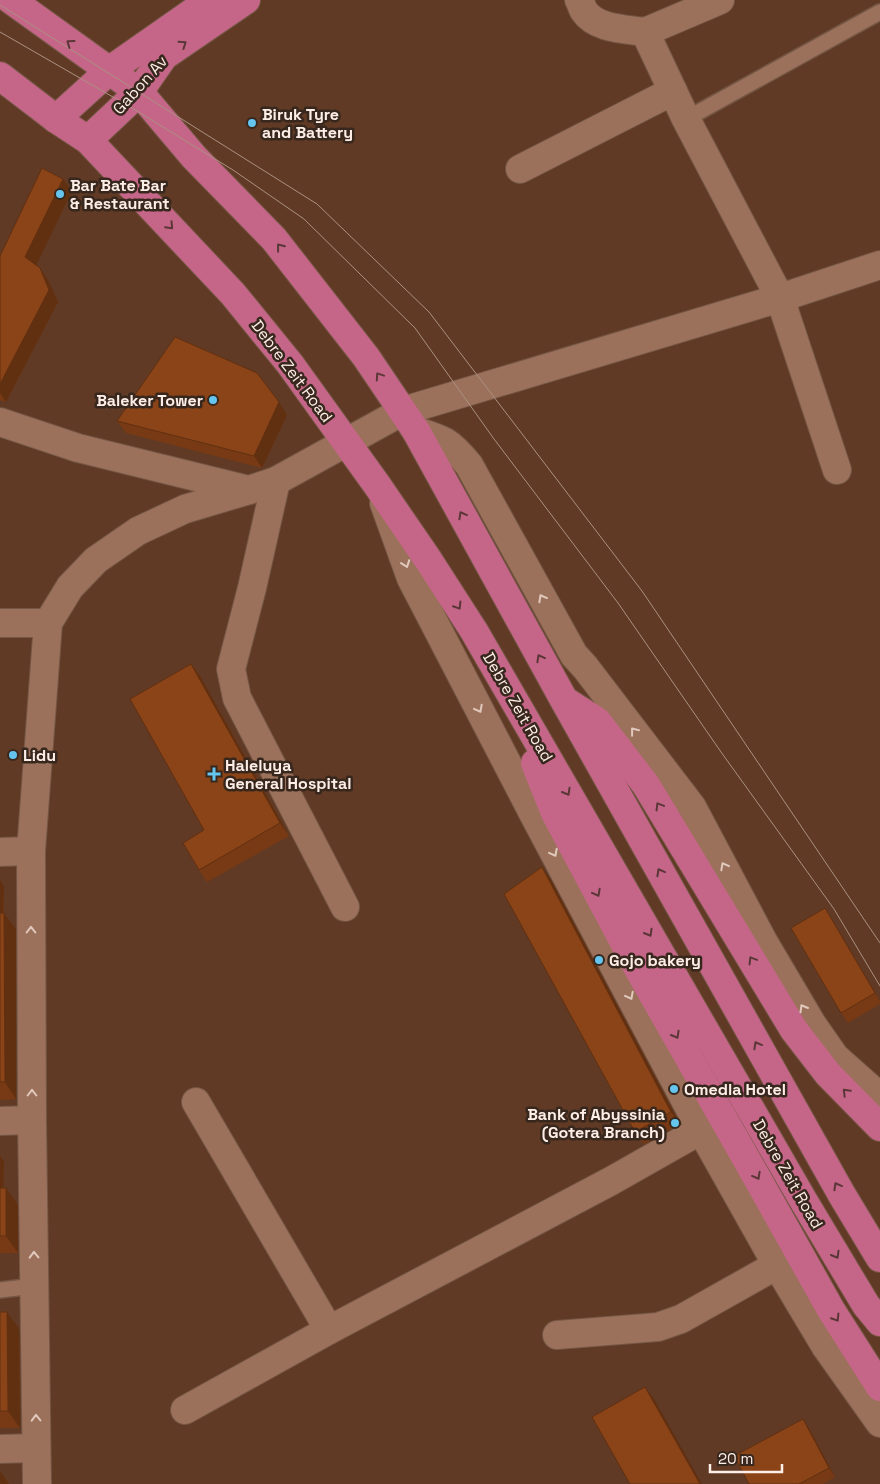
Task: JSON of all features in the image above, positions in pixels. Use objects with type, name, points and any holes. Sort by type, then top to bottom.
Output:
[{"type":"main road","points":[[11,0],[139,92],[194,156],[274,239],[366,357],[409,421],[842,1196],[880,1258]]},
{"type":"main road","name":"Gabon Av","points":[[56,119],[110,70],[210,0]]},
{"type":"main road","name":"Gabon Av","points":[[88,140],[139,92],[164,56],[246,0]]},
{"type":"main road","name":"Debre Zeit Road","points":[[0,76],[56,119],[88,140],[233,294],[290,364],[377,485],[429,562],[517,704],[813,1217],[862,1297],[880,1322]]},
{"type":"main road","points":[[564,700],[597,721],[646,785],[794,1030],[828,1074],[880,1127]]},
{"type":"main road","points":[[517,704],[533,758],[555,813],[636,966],[831,1310],[880,1387]]},
{"type":"street","points":[[579,0],[584,11],[595,21],[608,26],[645,32],[720,0]]},
{"type":"street","points":[[645,32],[686,119],[780,298],[838,470]]},
{"type":"street","points":[[520,169],[673,91]]},
{"type":"street","points":[[37,1484],[32,1120],[31,851],[48,623],[70,587],[96,560],[138,531],[185,508],[276,481],[308,462],[347,443],[880,265]]},
{"type":"street","points":[[409,421],[442,439],[455,449],[469,465],[574,656],[609,698],[692,807],[764,941],[812,1024],[835,1056],[880,1097]]},
{"type":"street","points":[[0,422],[78,448],[249,490]]},
{"type":"street","points":[[276,481],[252,588],[231,669],[236,698],[345,907]]},
{"type":"street","points":[[377,485],[411,578],[701,1130],[826,1347],[880,1423]]},
{"type":"street","points":[[0,623],[48,623]]},
{"type":"street","points":[[0,852],[31,851]]},
{"type":"street","points":[[196,1102],[328,1330]]},
{"type":"street","points":[[0,1121],[32,1120]]},
{"type":"street","points":[[185,1410],[328,1330],[611,1181],[701,1130]]},
{"type":"street","points":[[556,1335],[658,1327],[681,1319],[777,1264]]},
{"type":"street","points":[[0,1449],[36,1448]]},
{"type":"lane","points":[[686,119],[880,12]]},
{"type":"lane","points":[[0,1290],[34,1286]]},
{"type":"building","points":[[42,168],[63,179],[25,257],[40,268],[49,290],[0,384],[0,256]]},
{"type":"building","name":"Baleker Tower","points":[[175,337],[257,373],[279,402],[254,456],[117,421]]},
{"type":"building","name":"Haleluya General Hospital","points":[[191,664],[280,823],[199,870],[183,843],[204,830],[130,699]]},
{"type":"building","points":[[542,867],[671,1112],[635,1132],[504,894]]},
{"type":"building","points":[[825,908],[875,993],[841,1013],[791,928]]},
{"type":"building","points":[[0,913],[4,913],[5,1082],[0,1082]]},
{"type":"building","points":[[0,1188],[6,1188],[6,1236],[0,1236]]},
{"type":"building","points":[[0,1312],[7,1312],[8,1411],[0,1411]]},
{"type":"building","points":[[645,1387],[700,1484],[630,1484],[592,1417]]},
{"type":"building","points":[[803,1419],[829,1468],[799,1484],[749,1484],[734,1456]]},
{"type":"tram line","points":[[0,5],[317,204],[429,312],[642,591],[880,943]]},
{"type":"tram line","points":[[0,32],[132,108],[233,170],[304,219],[415,328],[494,439],[618,603],[721,752],[834,909],[880,986]]},
{"type":"place","name":"Biruk Tyre and Battery","points":[[252,123]]},
{"type":"place","name":"Bar Bate Bar & Restaurant","points":[[60,194]]},
{"type":"place","name":"Baleker Tower","points":[[213,400]]},
{"type":"place","name":"Lidu","points":[[13,755]]},
{"type":"place","name":"Haleluya General Hospital","points":[[214,774]]},
{"type":"place","name":"Gojo bakery","points":[[599,960]]},
{"type":"place","name":"Omedla Hotel","points":[[674,1089]]},
{"type":"place","name":"Bank of Abyssinia (Gotera Branch)","points":[[675,1123]]}]
